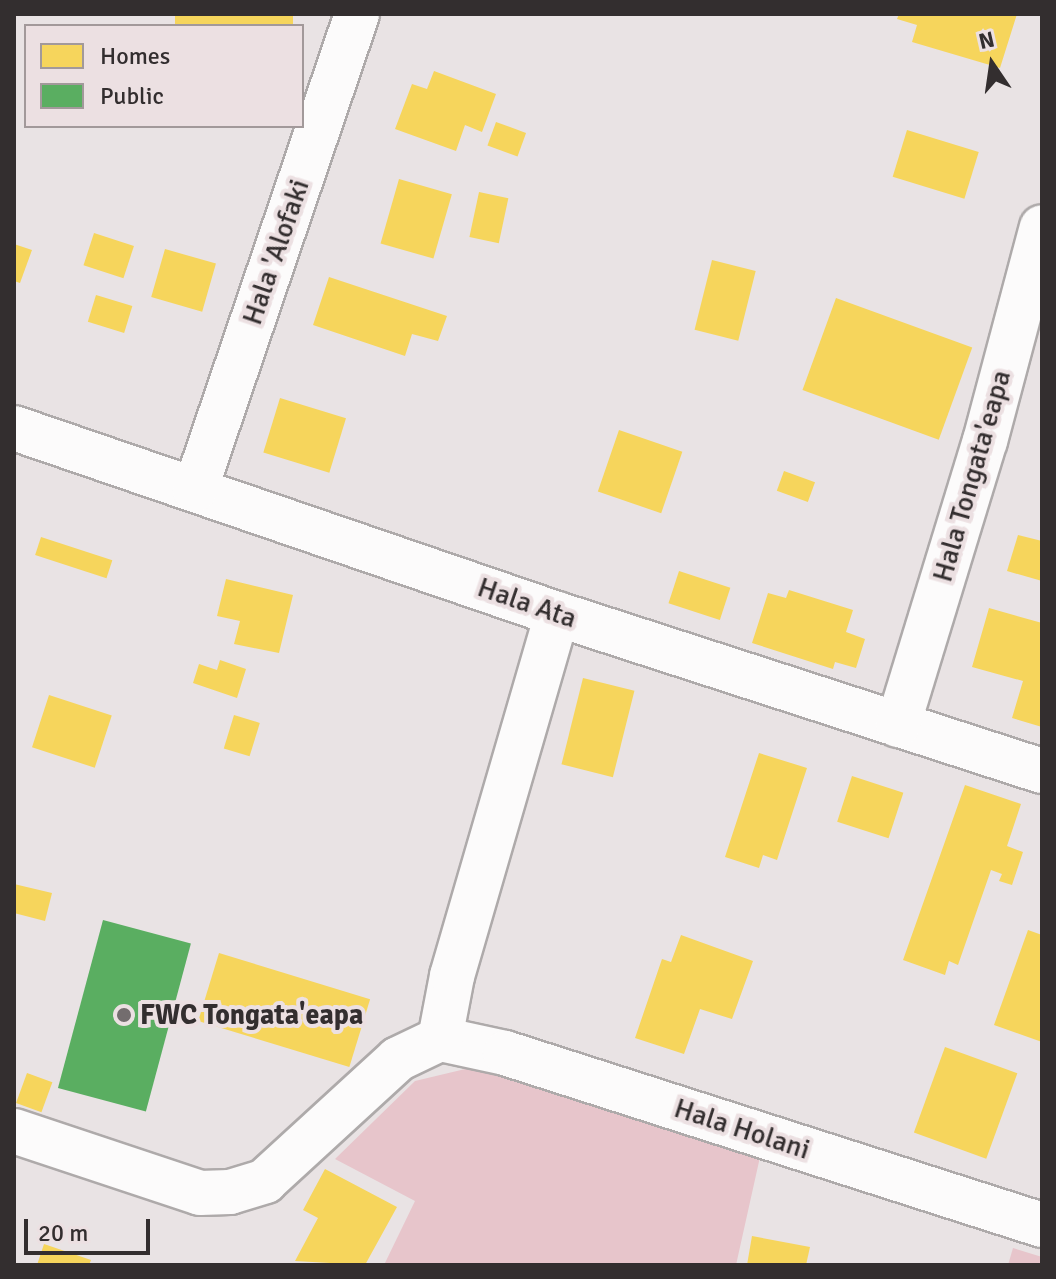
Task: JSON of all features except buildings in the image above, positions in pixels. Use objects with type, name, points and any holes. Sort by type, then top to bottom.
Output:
[{"type":"street","name":"Hala 'Alofaki","points":[[195,490],[357,14]]},
{"type":"street","name":"Hala Tongata'eapa","points":[[898,725],[985,441],[1042,227]]},
{"type":"street","name":"Hala Ata","points":[[14,428],[557,614],[1042,771]]},
{"type":"street","points":[[14,1131],[200,1193],[230,1192],[265,1181],[398,1059],[440,1039],[452,976],[557,614]]},
{"type":"street","name":"Hala Holani","points":[[440,1039],[505,1053],[1042,1225]]},
{"type":"shaded area","points":[[482,1065],[760,1157],[736,1265],[384,1265],[415,1201],[335,1159],[415,1081]]},
{"type":"shaded area","points":[[1013,1248],[1042,1257],[1042,1265],[1008,1265]]},
{"type":"place","name":"FWC Tongata'eapa","points":[[124,1015]]}]
